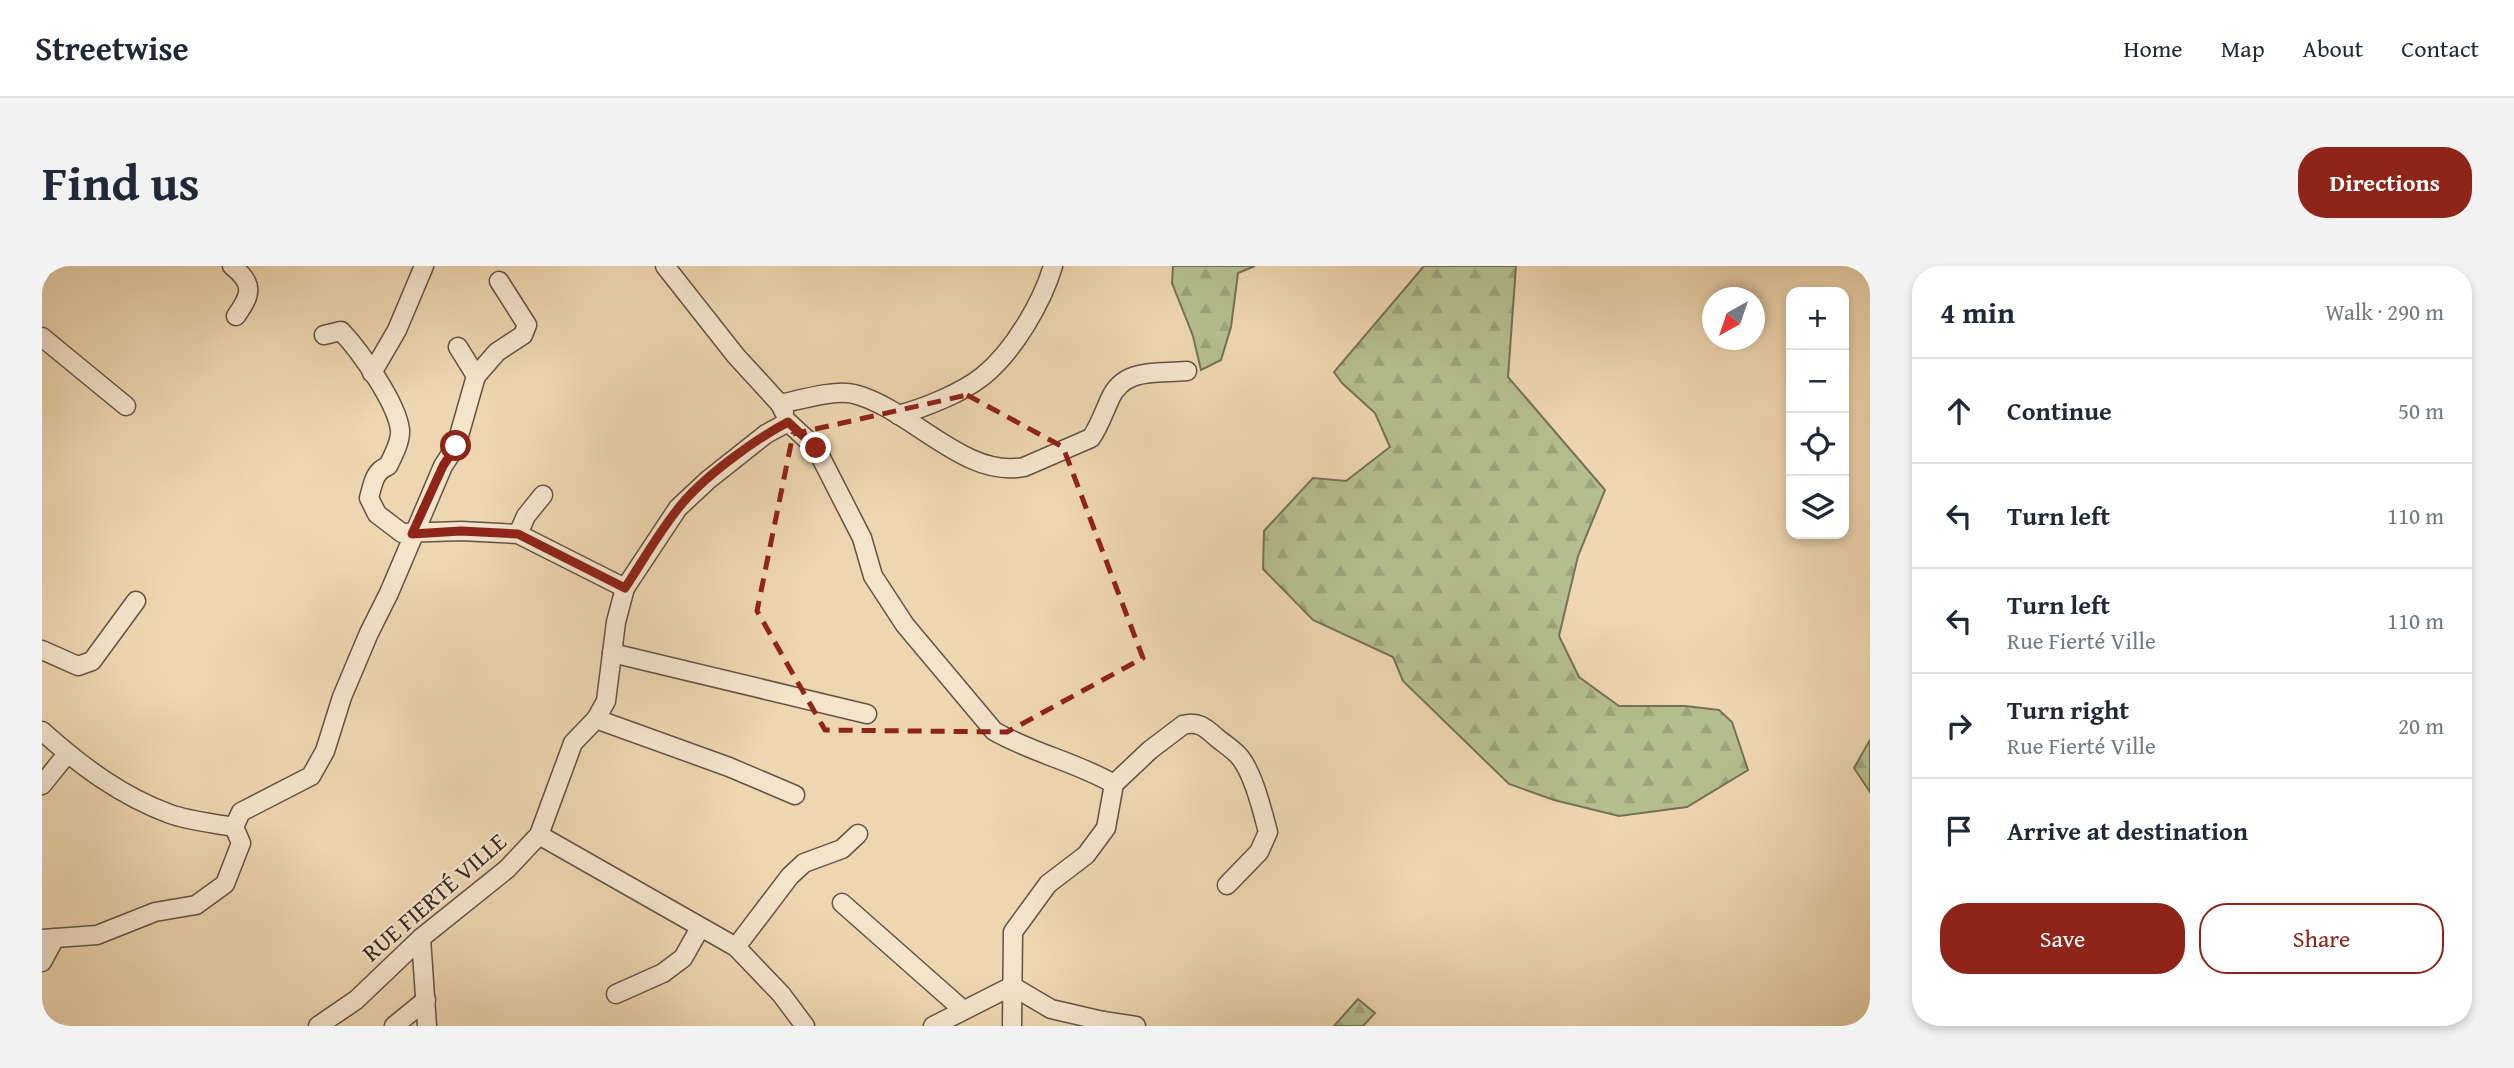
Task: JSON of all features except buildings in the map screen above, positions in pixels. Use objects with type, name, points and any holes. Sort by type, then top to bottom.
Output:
[{"type":"street","points":[[232,266],[243,274],[249,288],[249,299],[236,316]]},
{"type":"street","points":[[372,373],[397,330],[424,266]]},
{"type":"street","points":[[665,266],[736,356],[780,404],[788,422],[816,448],[862,538],[873,576],[905,625],[994,732],[1010,741],[1092,772],[1114,784]]},
{"type":"street","points":[[898,415],[916,410],[970,385],[984,375],[1024,327],[1039,301],[1053,266]]},
{"type":"street","points":[[42,962],[49,939],[97,934],[155,912],[196,905],[225,884],[241,843],[234,827],[241,812],[311,776],[325,751],[342,697],[412,534],[443,466],[456,446],[476,376],[497,352],[523,335],[527,325],[499,281]]},
{"type":"street","points":[[324,335],[341,331],[384,391],[395,414],[400,431],[388,466],[380,468],[374,478],[369,498],[377,514],[402,533],[461,531],[518,534],[625,588]]},
{"type":"street","points":[[42,337],[126,406]]},
{"type":"street","points":[[458,347],[476,376]]},
{"type":"street","points":[[780,404],[853,393],[898,415],[964,455],[986,464],[1012,469],[1024,467],[1091,439],[1114,391],[1122,381],[1131,376],[1187,371]]},
{"type":"street","name":"RUE FIERTÉ VILLE","points":[[318,1026],[356,1000],[421,938],[507,869],[539,835],[573,743],[596,719],[606,701],[615,622],[625,588],[678,508],[708,480],[766,434],[788,422]]},
{"type":"street","points":[[518,534],[526,516],[543,495]]},
{"type":"street","points":[[42,650],[78,666],[92,661],[136,601]]},
{"type":"street","points":[[612,653],[866,714]]},
{"type":"street","points":[[596,719],[729,766],[795,795]]},
{"type":"street","points":[[1012,1026],[1013,932],[1048,884],[1086,855],[1106,828],[1114,784],[1150,750],[1188,724],[1203,726],[1239,756],[1247,768],[1268,832],[1259,852],[1227,885]]},
{"type":"street","points":[[42,731],[67,754],[115,789],[171,814],[234,827]]},
{"type":"street","points":[[42,785],[67,754]]},
{"type":"street","points":[[736,947],[790,876],[804,863],[842,849],[858,834]]},
{"type":"street","points":[[539,835],[736,947],[781,993],[805,1026]]},
{"type":"street","points":[[842,903],[962,1009]]},
{"type":"street","points":[[616,994],[663,973],[683,958],[700,928]]},
{"type":"street","points":[[421,938],[427,1026]]},
{"type":"street","points":[[933,1026],[1012,986]]},
{"type":"street","points":[[1012,986],[1051,1009],[1103,1024],[1136,1026]]},
{"type":"street","points":[[394,1026],[426,1000]]},
{"type":"highlighted area","points":[[967,395],[1063,447],[1143,658],[1007,732],[825,730],[757,611],[793,434]]},
{"type":"green space","points":[[1173,266],[1255,266],[1238,273],[1231,327],[1221,360],[1201,370],[1193,336],[1172,283]]},
{"type":"green space","points":[[1424,266],[1516,266],[1508,377],[1605,490],[1578,556],[1559,636],[1579,677],[1619,706],[1685,706],[1719,710],[1732,722],[1748,770],[1687,807],[1619,816],[1554,800],[1509,784],[1403,681],[1393,657],[1313,620],[1263,569],[1264,531],[1313,478],[1346,481],[1390,447],[1375,413],[1342,383],[1334,372]]},
{"type":"green space","points":[[1870,740],[1870,792],[1854,768]]},
{"type":"green space","points":[[1358,999],[1375,1013],[1363,1026],[1334,1026]]},
{"type":"route","points":[[456,446],[443,466],[412,534],[461,531],[518,534],[625,588],[678,508],[708,480],[766,434],[788,422],[816,448]]}]
